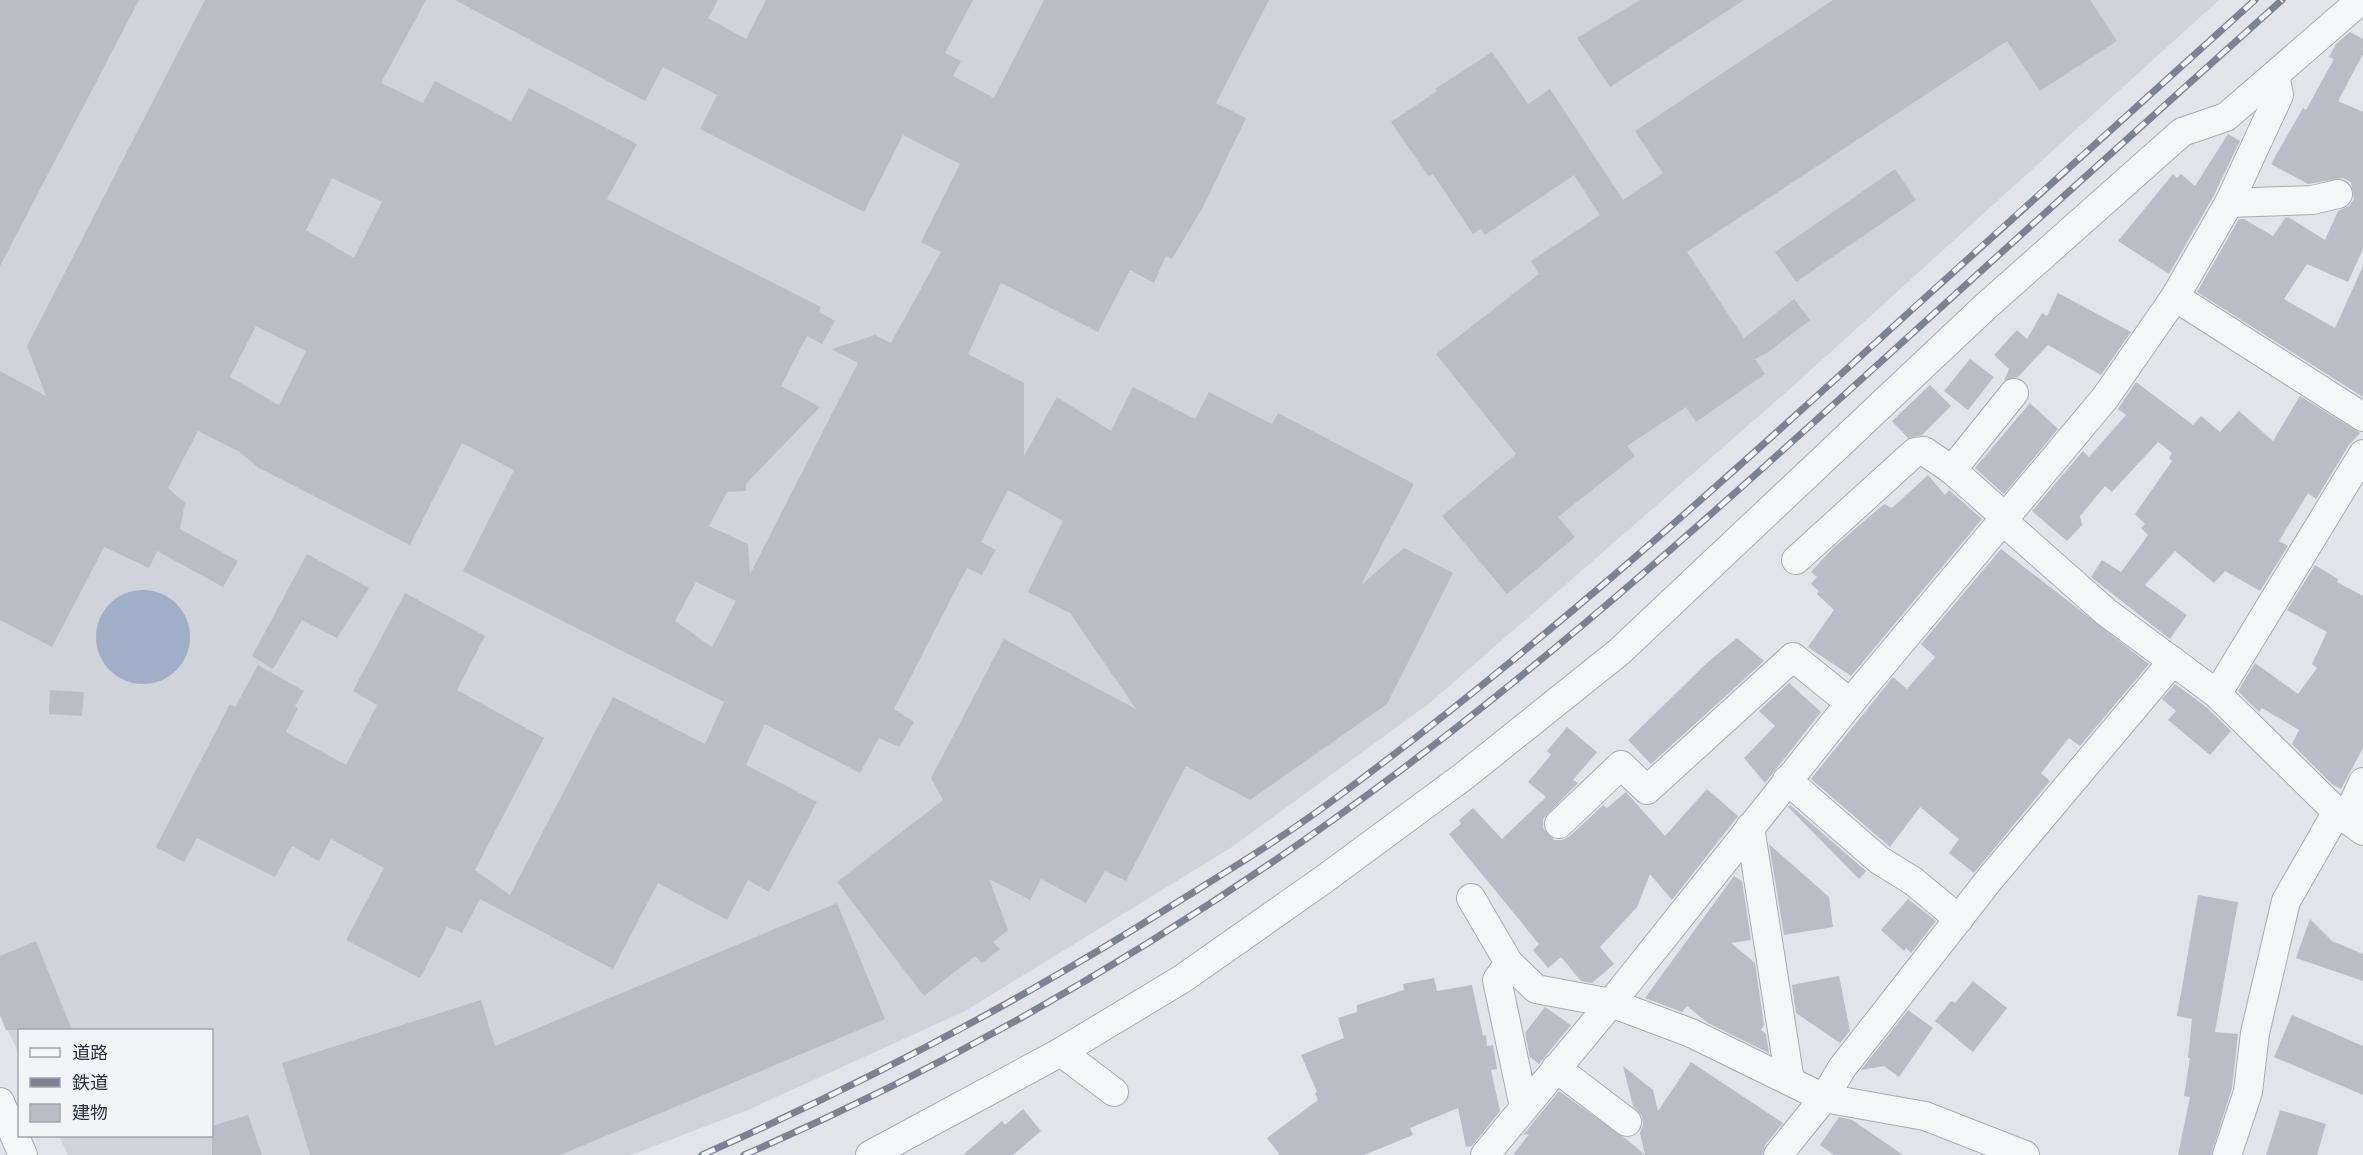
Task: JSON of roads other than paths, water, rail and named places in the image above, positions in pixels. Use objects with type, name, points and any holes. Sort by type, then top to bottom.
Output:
[{"type":"street","points":[[870,1155],[1061,1052],[1182,979],[1323,880],[1464,776],[1620,652],[1985,307],[2182,132],[2226,117],[2359,1]]},
{"type":"street","points":[[1485,1155],[1611,1003],[1850,703],[2105,398],[2175,297],[2229,203],[2279,95],[2275,75]]},
{"type":"street","points":[[2229,203],[2312,200],[2338,194]]},
{"type":"street","points":[[2175,297],[2363,417]]},
{"type":"street","points":[[1952,470],[2014,393]]},
{"type":"street","points":[[1796,560],[1915,452],[1924,451],[1952,470],[2106,612],[2217,694],[2349,820]]},
{"type":"street","points":[[2217,694],[2363,454]]},
{"type":"street","points":[[1559,824],[1621,765],[1647,790],[1745,685],[1793,657],[1850,703]]},
{"type":"street","points":[[1778,1155],[1824,1098],[1842,1068],[1959,919],[2079,771],[2173,661]]},
{"type":"street","points":[[1787,780],[1879,860],[1912,881],[1959,919]]},
{"type":"street","points":[[2228,1155],[2248,1092],[2255,1033],[2286,901],[2349,820],[2363,782]]},
{"type":"street","points":[[1749,827],[1790,1081]]},
{"type":"street","points":[[1471,898],[1509,963],[1536,988],[1611,1003],[1691,1033],[1824,1098],[1925,1116],[1967,1146],[2025,1155]]},
{"type":"street","points":[[1509,963],[1497,980],[1524,1107]]},
{"type":"street","points":[[1061,1052],[1114,1092]]},
{"type":"street","points":[[1556,1068],[1627,1122]]},
{"type":"street","points":[[0,1102],[13,1144]]},
{"type":"water","points":[[143,590],[161,593],[176,604],[187,619],[190,637],[187,655],[176,670],[161,681],[143,684],[125,681],[110,670],[99,655],[96,637],[99,619],[110,604],[125,593]]},
{"type":"railway","points":[[702,1155],[824,1098],[1003,1006],[1216,878],[1275,841],[1332,801],[1481,686],[1625,566],[1767,441],[2255,0]]},
{"type":"railway","points":[[744,1155],[915,1074],[1081,983],[1163,934],[1242,882],[1397,773],[1523,674],[1646,571],[1826,412],[2282,0]]}]
